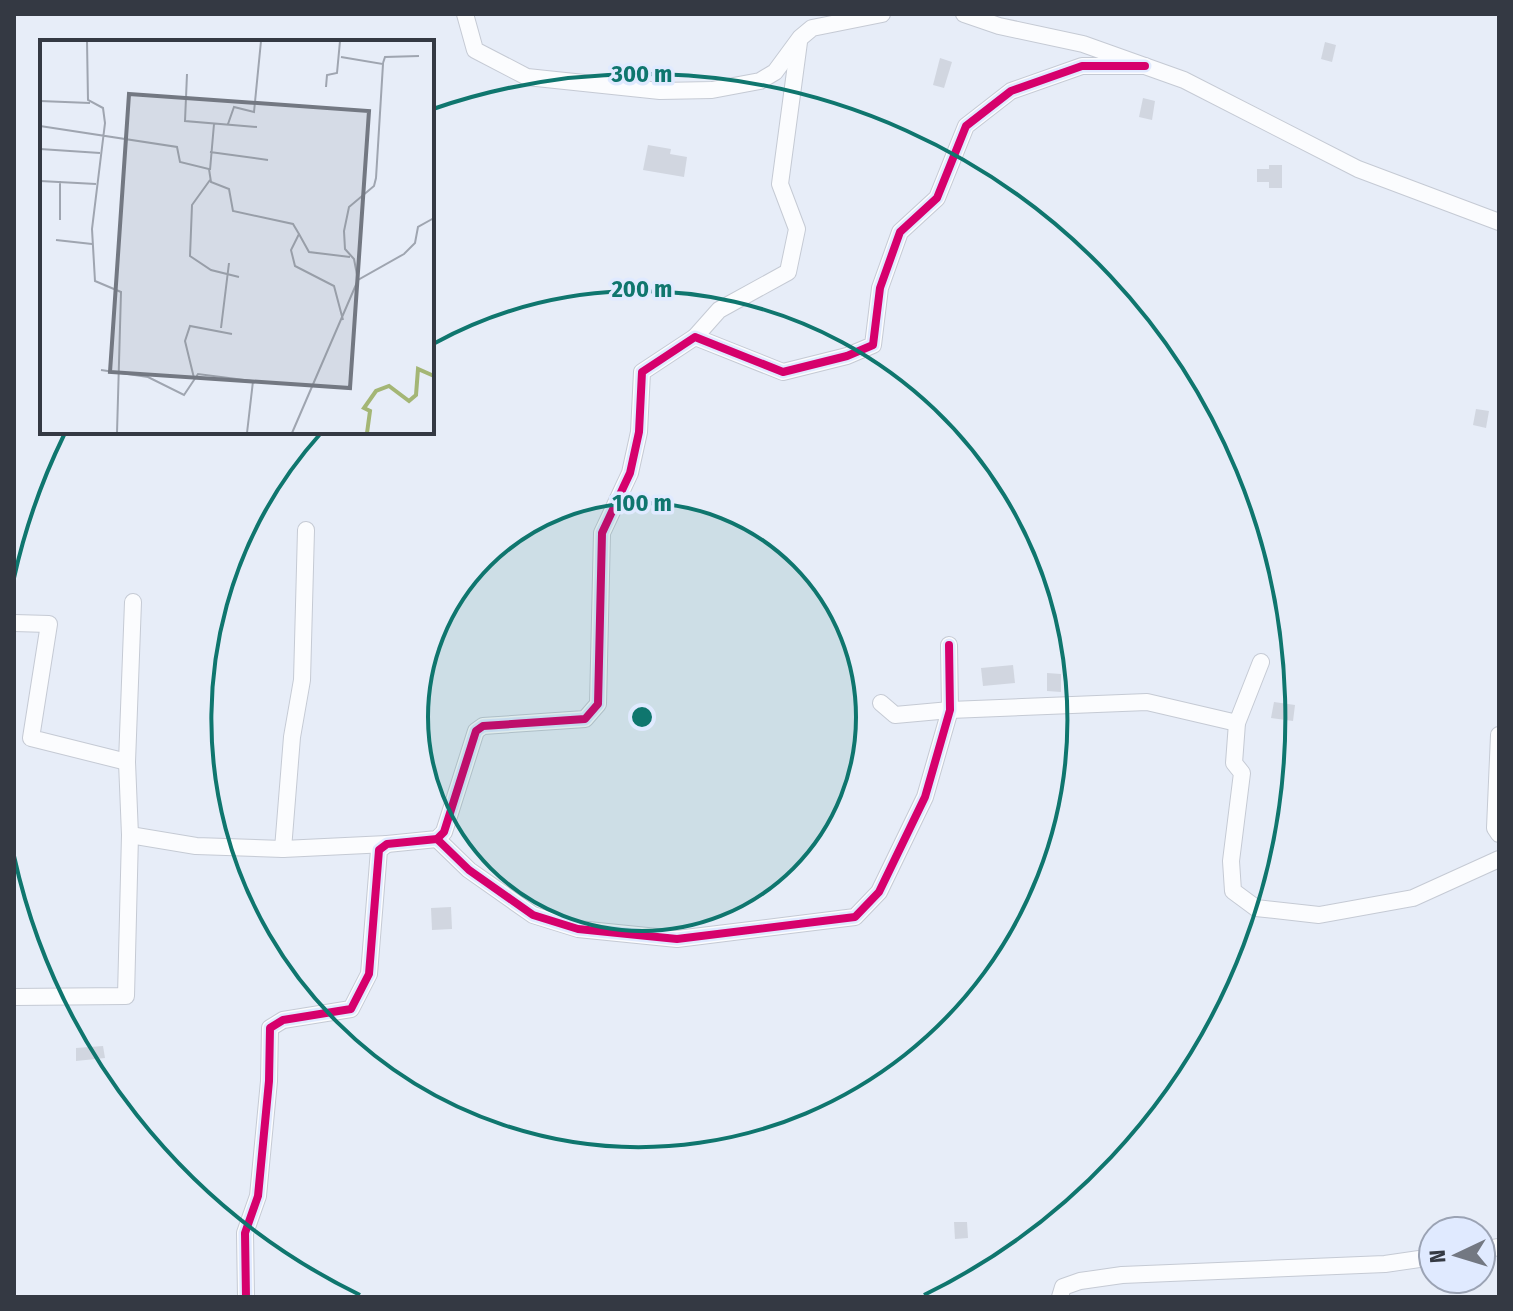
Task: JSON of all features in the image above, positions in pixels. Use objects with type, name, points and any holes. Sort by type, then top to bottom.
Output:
[{"type":"street","points":[[465,14],[475,50],[527,77],[660,91],[712,90],[760,81],[775,72],[800,38],[812,28],[882,14]]},
{"type":"street","points":[[964,14],[999,26],[1083,44],[1184,80],[1358,169],[1499,222]]},
{"type":"street","points":[[130,835],[196,846],[283,849],[437,839],[444,832],[476,731],[483,726],[585,719],[598,704],[602,533],[630,473],[639,432],[642,372],[695,337],[719,310],[788,272],[797,229],[780,184],[800,38]]},
{"type":"street","points":[[695,337],[783,372],[847,356],[873,345],[880,288],[900,232],[937,198],[966,126],[1011,91],[1082,66],[1145,66]]},
{"type":"street","points":[[283,849],[292,737],[302,680],[306,530]]},
{"type":"street","points":[[14,997],[126,996],[130,835],[127,762],[133,602]]},
{"type":"street","points":[[14,623],[49,624],[31,738],[127,762]]},
{"type":"street","points":[[437,839],[469,870],[533,915],[578,929],[677,939],[855,917],[879,892],[925,797],[950,710],[949,645]]},
{"type":"street","points":[[1261,662],[1237,723],[1234,763],[1242,773],[1231,861],[1233,891],[1256,908],[1319,915],[1413,898],[1499,859]]},
{"type":"street","points":[[881,703],[895,715],[1147,702],[1237,723]]},
{"type":"street","points":[[1499,735],[1495,828],[1499,834]]},
{"type":"street","points":[[246,1297],[245,1233],[258,1196],[269,1081],[270,1028],[283,1020],[351,1009],[369,974],[379,850],[387,844]]},
{"type":"street","points":[[1060,1297],[1063,1287],[1080,1281],[1122,1275],[1385,1264],[1417,1259]]},
{"type":"building","points":[[1325,42],[1336,45],[1332,62],[1321,59]]},
{"type":"building","points":[[940,58],[952,62],[944,88],[933,85]]},
{"type":"building","points":[[1143,98],[1155,101],[1152,120],[1139,117]]},
{"type":"building","points":[[648,145],[671,149],[670,154],[687,157],[684,177],[643,170]]},
{"type":"building","points":[[1269,165],[1282,165],[1282,188],[1269,188],[1269,182],[1257,182],[1257,169],[1269,169]]},
{"type":"building","points":[[1476,409],[1489,411],[1486,428],[1473,425]]},
{"type":"building","points":[[1013,665],[1015,683],[983,686],[981,668]]},
{"type":"building","points":[[1047,673],[1061,674],[1061,692],[1047,691]]},
{"type":"building","points":[[1274,702],[1295,705],[1293,721],[1271,718]]},
{"type":"building","points":[[451,907],[452,929],[432,930],[431,908]]},
{"type":"building","points":[[103,1046],[105,1058],[76,1061],[76,1048]]},
{"type":"building","points":[[954,1222],[967,1222],[968,1238],[955,1239]]},
{"type":"cycle path","points":[[246,1297],[245,1233],[258,1196],[269,1081],[270,1028],[283,1020],[351,1009],[369,974],[379,850],[387,844],[437,839],[444,832],[476,731],[483,726],[585,719],[598,704],[602,533],[630,473],[639,432],[642,372],[695,337],[783,372],[847,356],[873,345],[880,288],[900,232],[937,198],[966,126],[1011,91],[1082,66],[1145,66]]},
{"type":"cycle path","points":[[437,839],[469,870],[533,915],[578,929],[677,939],[855,917],[879,892],[925,797],[950,710],[949,645]]}]
